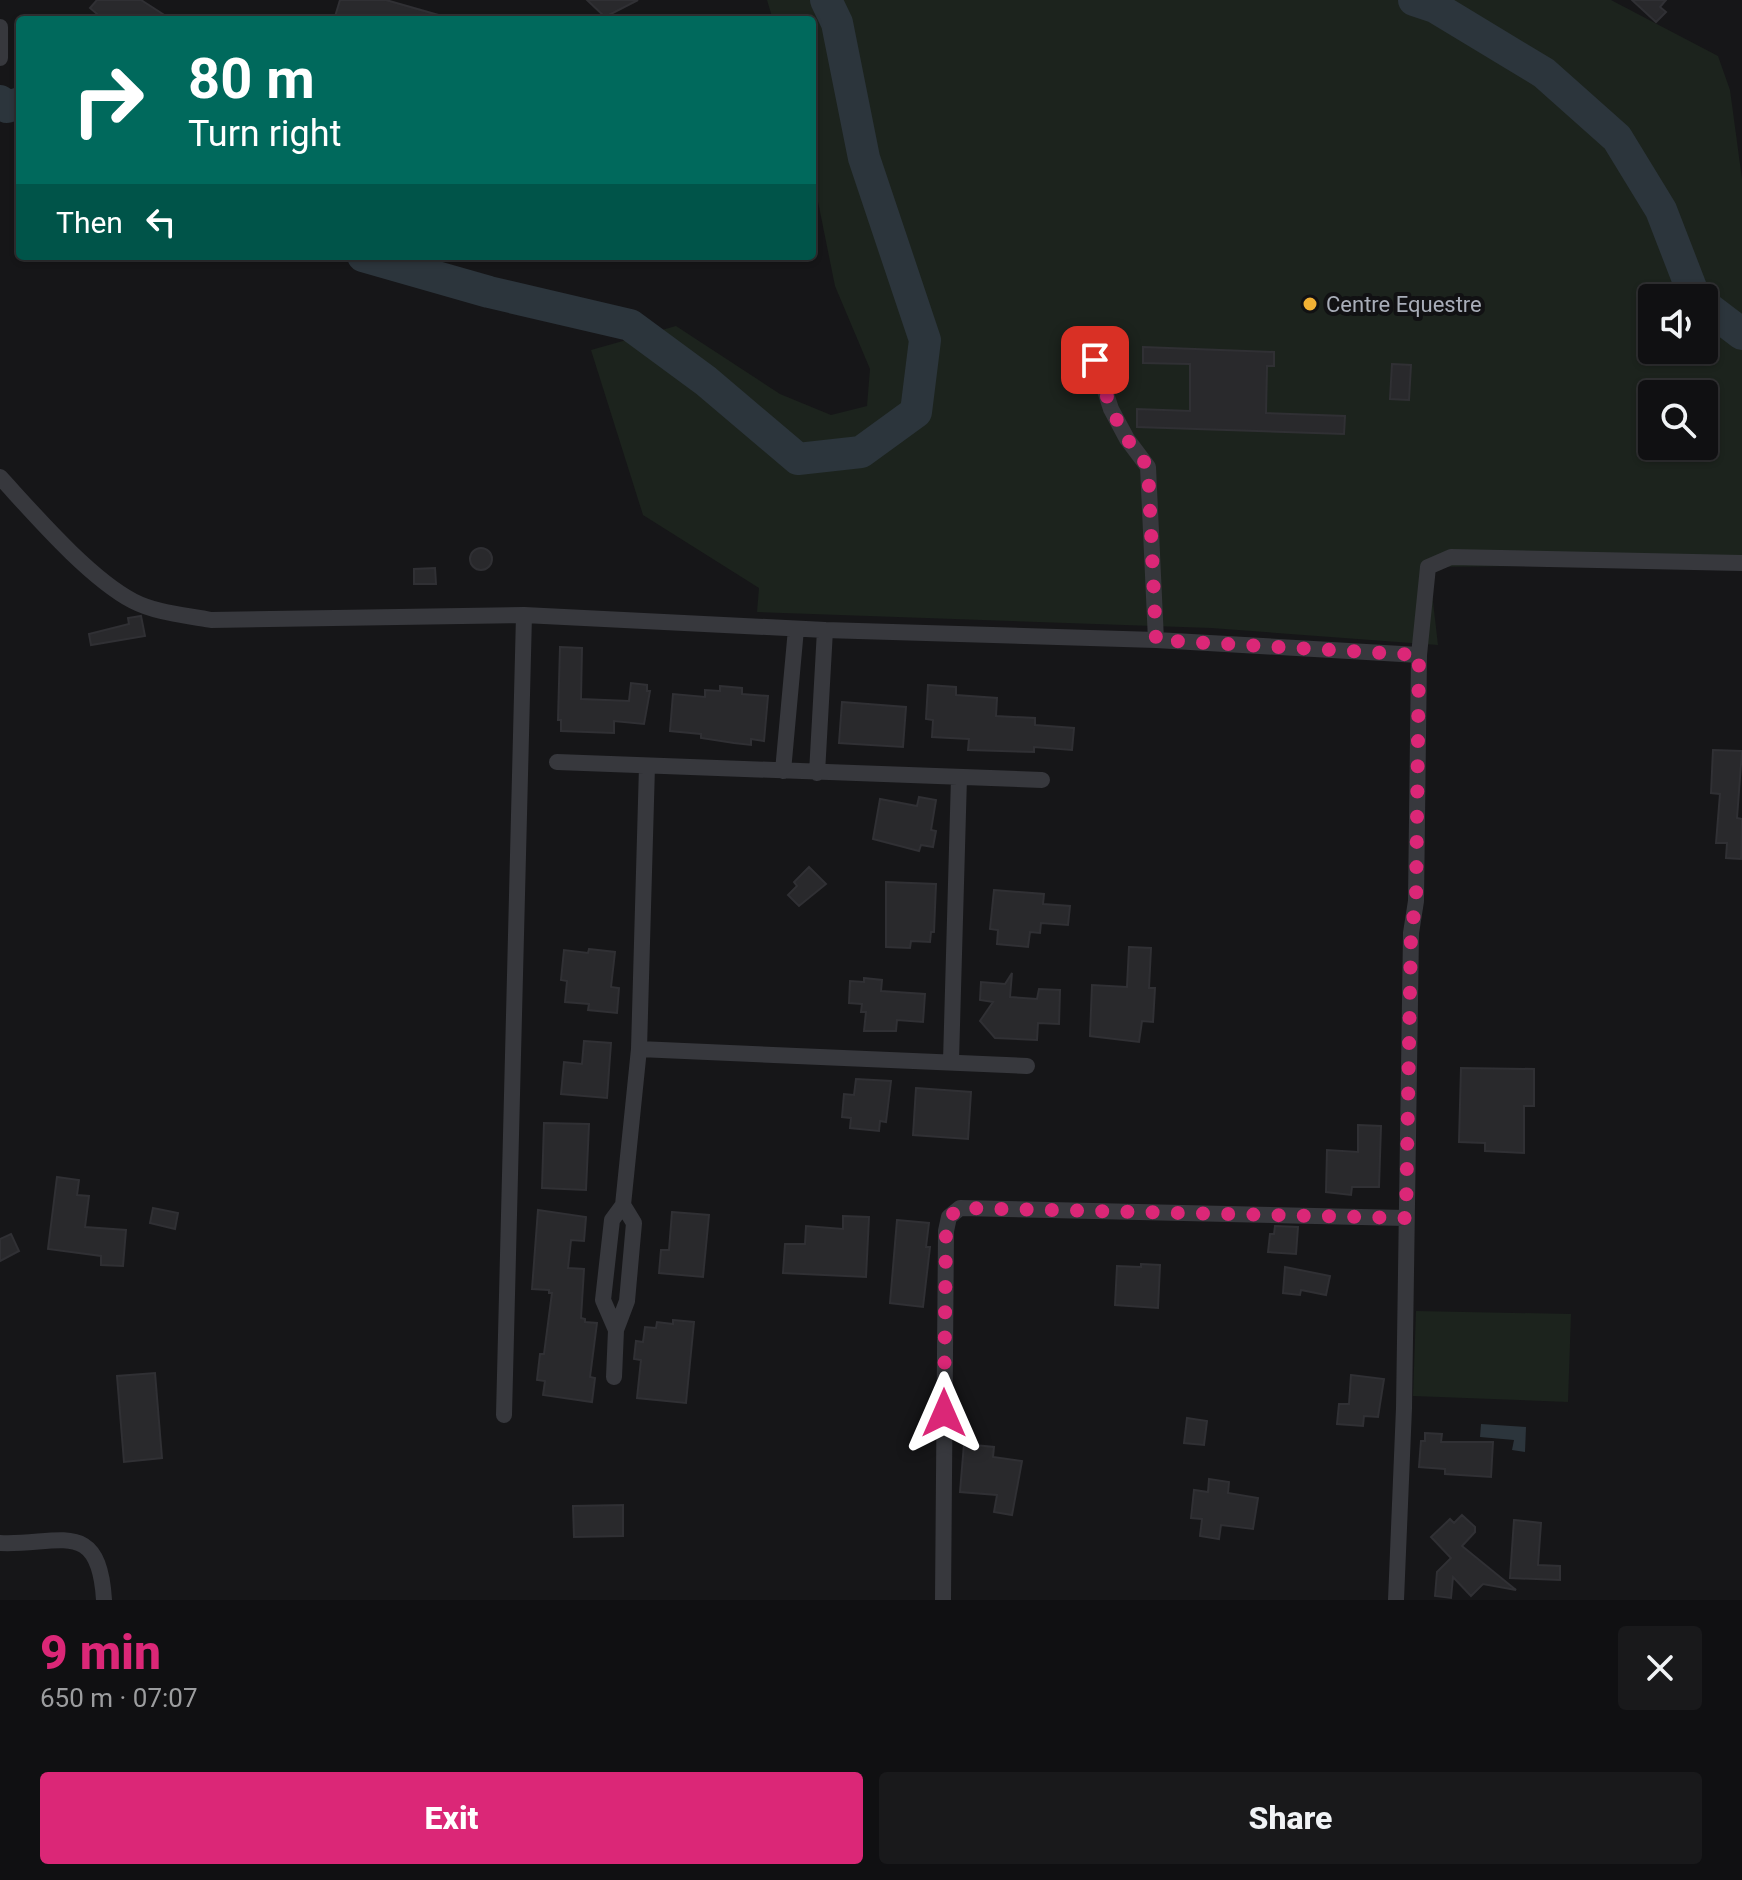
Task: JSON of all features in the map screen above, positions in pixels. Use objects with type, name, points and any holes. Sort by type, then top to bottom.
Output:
[{"type":"street","points":[[0,27],[0,58]]},
{"type":"street","points":[[1095,360],[1111,409],[1127,439],[1148,467],[1156,640]]},
{"type":"street","points":[[0,477],[45,526],[110,585],[134,601],[165,612],[230,620],[524,615],[796,629],[1156,640],[1419,655]]},
{"type":"street","points":[[1396,1600],[1404,1408],[1411,933],[1416,901],[1419,655],[1428,567],[1451,557],[1742,563]]},
{"type":"street","points":[[504,1415],[524,615]]},
{"type":"street","points":[[783,771],[796,629]]},
{"type":"street","points":[[817,773],[825,630]]},
{"type":"street","points":[[557,762],[1042,780]]},
{"type":"street","points":[[616,1330],[603,1300],[612,1220],[623,1205],[639,1049],[647,766]]},
{"type":"street","points":[[951,1061],[959,777]]},
{"type":"street","points":[[639,1049],[1027,1066]]},
{"type":"street","points":[[614,1377],[616,1330],[627,1301],[634,1223],[623,1205]]},
{"type":"street","points":[[943,1600],[946,1231],[949,1217],[960,1208],[1406,1218]]},
{"type":"street","points":[[0,1543],[77,1540],[89,1548],[97,1564],[104,1600]]},
{"type":"shaded area","name":"Centre Equestre","points":[[767,0],[1611,0],[1718,56],[1730,90],[1742,179],[1742,564],[1429,567],[1438,645],[1211,628],[757,612],[759,588],[643,515],[591,350],[676,326],[780,394],[831,415],[867,406],[870,369],[835,286],[816,192],[816,16],[772,16]]},
{"type":"shaded area","points":[[1416,1311],[1571,1314],[1568,1402],[1413,1396]]},
{"type":"shaded area","points":[[1481,1424],[1526,1427],[1525,1452],[1512,1450],[1514,1440],[1480,1437]]},
{"type":"building","points":[[97,0],[141,0],[166,16],[99,16],[90,8]]},
{"type":"building","points":[[340,0],[386,0],[442,16],[335,16]]},
{"type":"building","points":[[587,0],[638,0],[607,16]]},
{"type":"building","points":[[1632,0],[1666,0],[1660,7],[1666,12],[1656,22]]},
{"type":"building","points":[[1143,347],[1274,352],[1274,366],[1267,366],[1266,413],[1345,416],[1344,434],[1137,427],[1137,409],[1190,411],[1190,364],[1143,363]]},
{"type":"building","points":[[1392,364],[1411,365],[1409,400],[1390,399]]},
{"type":"building","points":[[481,548],[489,551],[492,559],[489,567],[481,570],[473,567],[470,559],[473,551]]},
{"type":"building","points":[[435,568],[436,584],[414,584],[414,569]]},
{"type":"building","points":[[141,616],[145,636],[91,645],[89,634],[129,624],[128,618]]},
{"type":"building","points":[[560,647],[582,648],[581,699],[629,701],[631,683],[647,685],[647,691],[650,691],[644,724],[614,721],[614,733],[561,731],[561,720],[558,720]]},
{"type":"building","points":[[928,685],[956,687],[956,695],[997,698],[996,716],[1035,718],[1035,725],[1074,728],[1072,750],[1034,747],[1034,752],[968,750],[969,739],[932,737],[933,720],[926,719]]},
{"type":"building","points":[[720,686],[742,688],[742,694],[768,696],[764,741],[751,739],[751,745],[670,731],[673,694],[705,697],[705,690],[720,691]]},
{"type":"building","points":[[842,702],[906,707],[903,747],[839,743]]},
{"type":"building","points":[[1713,750],[1742,751],[1737,818],[1742,819],[1741,859],[1726,858],[1727,843],[1716,843],[1720,794],[1711,793]]},
{"type":"building","points":[[919,797],[936,800],[931,830],[936,831],[933,847],[921,845],[919,851],[873,839],[880,799],[917,806]]},
{"type":"building","points":[[809,867],[826,884],[799,906],[788,895],[797,886],[794,882]]},
{"type":"building","points":[[886,882],[936,884],[934,932],[931,932],[930,942],[911,941],[910,948],[886,947]]},
{"type":"building","points":[[994,890],[1044,894],[1043,904],[1070,906],[1068,925],[1041,923],[1040,933],[1030,932],[1028,947],[997,944],[998,930],[990,929]]},
{"type":"building","points":[[1129,947],[1151,948],[1149,988],[1155,988],[1153,1022],[1142,1021],[1139,1042],[1090,1036],[1092,985],[1127,987]]},
{"type":"building","points":[[589,949],[615,952],[611,987],[619,988],[617,1013],[588,1010],[589,1004],[565,1002],[567,981],[561,980],[564,950],[588,953]]},
{"type":"building","points":[[1012,973],[1010,997],[1037,999],[1039,989],[1060,990],[1059,1024],[1038,1023],[1037,1040],[995,1038],[980,1021],[993,1002],[980,1000],[981,982],[1005,984]]},
{"type":"building","points":[[864,978],[882,980],[881,991],[925,994],[923,1022],[897,1020],[896,1031],[864,1031],[866,1012],[861,1012],[862,1004],[849,1003],[850,981],[864,982]]},
{"type":"building","points":[[584,1041],[611,1043],[607,1098],[561,1094],[564,1062],[582,1064]]},
{"type":"building","points":[[1461,1068],[1534,1069],[1534,1106],[1524,1106],[1524,1153],[1485,1151],[1485,1143],[1459,1142]]},
{"type":"building","points":[[856,1079],[891,1081],[886,1122],[880,1121],[879,1131],[850,1128],[851,1118],[842,1117],[844,1094],[854,1095]]},
{"type":"building","points":[[916,1088],[971,1092],[968,1139],[913,1135]]},
{"type":"building","points":[[544,1123],[589,1124],[586,1190],[542,1188]]},
{"type":"building","points":[[1358,1125],[1381,1126],[1379,1187],[1352,1187],[1351,1195],[1326,1192],[1327,1150],[1358,1152]]},
{"type":"building","points":[[57,1177],[79,1180],[77,1195],[89,1196],[85,1227],[126,1230],[123,1266],[101,1265],[101,1256],[48,1249]]},
{"type":"building","points":[[153,1208],[178,1213],[175,1229],[150,1223]]},
{"type":"building","points":[[538,1210],[586,1217],[584,1241],[571,1240],[568,1268],[584,1269],[581,1318],[585,1322],[597,1323],[590,1377],[595,1378],[592,1402],[543,1395],[545,1381],[537,1380],[540,1354],[544,1354],[552,1293],[532,1289]]},
{"type":"building","points":[[672,1212],[709,1215],[703,1277],[659,1273],[661,1250],[669,1250]]},
{"type":"building","points":[[843,1216],[869,1217],[866,1277],[783,1273],[785,1244],[805,1244],[806,1226],[843,1229]]},
{"type":"building","points":[[897,1220],[929,1223],[926,1247],[930,1247],[923,1307],[890,1303]]},
{"type":"building","points":[[1275,1226],[1298,1227],[1296,1254],[1268,1252],[1270,1234],[1274,1234]]},
{"type":"building","points":[[11,1234],[19,1251],[0,1261],[0,1239]]},
{"type":"building","points":[[1141,1264],[1160,1265],[1158,1308],[1115,1305],[1117,1266],[1141,1267]]},
{"type":"building","points":[[1285,1267],[1330,1276],[1326,1295],[1301,1290],[1300,1295],[1283,1293]]},
{"type":"building","points":[[673,1320],[694,1322],[686,1403],[637,1398],[641,1360],[634,1359],[636,1341],[643,1342],[645,1327],[656,1328],[657,1322],[673,1324]]},
{"type":"building","points":[[155,1373],[162,1458],[124,1462],[117,1376]]},
{"type":"building","points":[[1351,1375],[1384,1379],[1378,1417],[1364,1416],[1363,1426],[1337,1424],[1339,1404],[1349,1404]]},
{"type":"building","points":[[1187,1418],[1207,1421],[1204,1445],[1184,1443]]},
{"type":"building","points":[[1425,1433],[1442,1434],[1441,1442],[1493,1442],[1491,1477],[1445,1474],[1445,1469],[1419,1467],[1421,1441],[1425,1441]]},
{"type":"building","points":[[964,1444],[994,1447],[993,1457],[1022,1461],[1012,1515],[994,1512],[997,1495],[960,1492]]},
{"type":"building","points":[[1209,1479],[1229,1482],[1228,1493],[1258,1498],[1253,1529],[1221,1525],[1219,1539],[1200,1536],[1202,1519],[1191,1518],[1194,1490],[1208,1492]]},
{"type":"building","points":[[623,1505],[623,1536],[574,1537],[573,1506]]},
{"type":"building","points":[[1462,1515],[1475,1527],[1475,1532],[1462,1546],[1516,1590],[1483,1584],[1471,1596],[1453,1577],[1451,1598],[1435,1596],[1437,1572],[1451,1558],[1431,1537],[1450,1519],[1454,1523]]},
{"type":"building","points":[[1514,1520],[1541,1523],[1538,1565],[1560,1566],[1560,1580],[1510,1578]]},
{"type":"waterway","points":[[377,260],[489,292],[630,325],[706,381],[798,459],[861,452],[916,412],[925,340],[864,158],[837,23],[826,0]]},
{"type":"waterway","points":[[1414,0],[1435,7],[1544,73],[1617,138],[1661,210],[1690,284]]},
{"type":"waterway","points":[[0,101],[7,107],[16,104]]},
{"type":"waterway","points":[[1718,316],[1742,334]]},
{"type":"place","name":"Centre Equestre","points":[[1310,304]]},
{"type":"route","points":[[944,1413],[946,1231],[949,1217],[960,1208],[1406,1218],[1411,933],[1416,901],[1419,655],[1156,640],[1148,467],[1127,439],[1111,409],[1095,360]]}]
